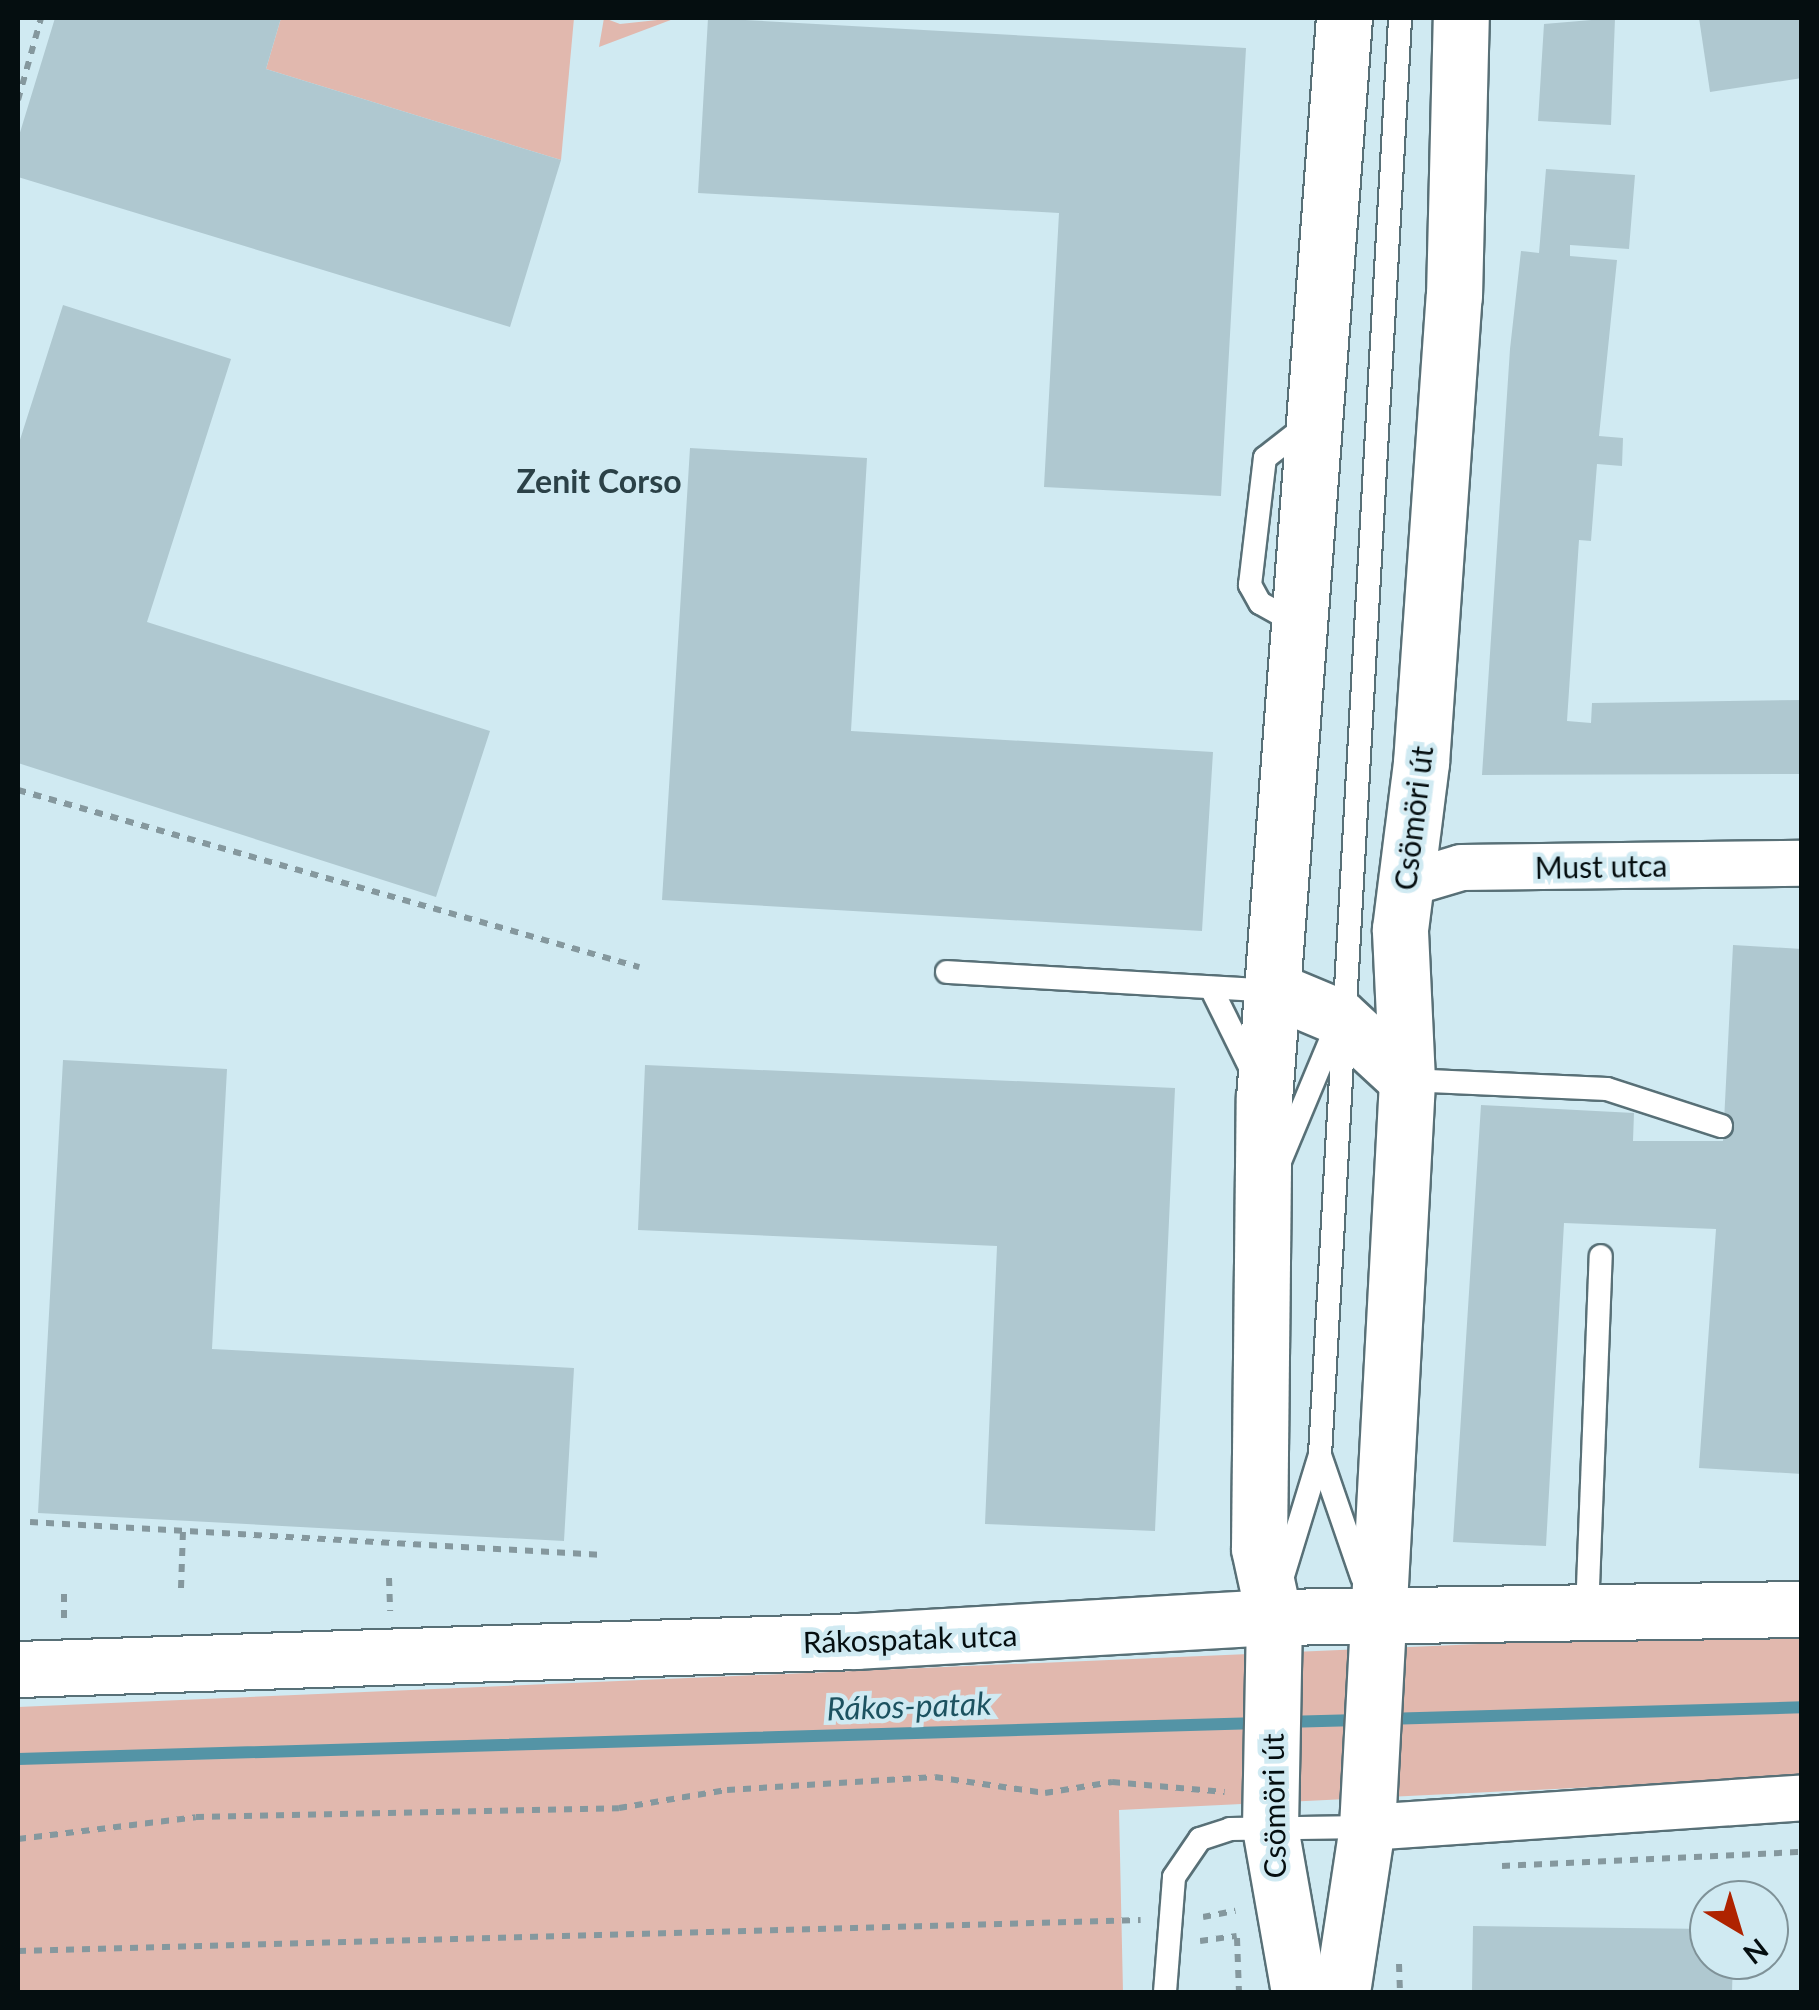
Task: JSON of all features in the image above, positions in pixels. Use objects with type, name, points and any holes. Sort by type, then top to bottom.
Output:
[{"type":"main road","name":"Csömöri út","points":[[1299,1992],[1250,1810],[1274,1617],[1259,1548],[1264,1099],[1277,991],[1344,18]]},
{"type":"main road","name":"Csömöri út","points":[[1342,1992],[1368,1804],[1406,1080],[1399,964],[1404,884],[1421,763],[1454,296],[1462,18]]},
{"type":"main road","points":[[1340,1005],[1399,964]]},
{"type":"main road","points":[[1277,991],[1340,1005],[1406,1080]]},
{"type":"main road","name":"Rákospatak utca","points":[[18,1669],[874,1640],[1274,1617],[1374,1636],[1587,1613],[1802,1609]]},
{"type":"street","name":"Must utca","points":[[1404,884],[1461,867],[1802,863]]},
{"type":"street","points":[[1368,1804],[1802,1797]]},
{"type":"lane","name":"Csömöri út","points":[[1274,1617],[1320,1455],[1340,1005],[1400,18]]},
{"type":"lane","points":[[947,972],[1277,991]]},
{"type":"lane","points":[[1210,988],[1264,1099]]},
{"type":"lane","name":"Csömöri út","points":[[1263,1192],[1298,1130],[1340,1005]]},
{"type":"lane","points":[[1406,1080],[1607,1089],[1721,1126]]},
{"type":"lane","points":[[1587,1613],[1600,1256]]},
{"type":"lane","name":"Csömöri út","points":[[1320,1455],[1374,1636]]},
{"type":"lane","points":[[1165,1992],[1166,1920],[1174,1877],[1200,1839],[1250,1810],[1368,1804]]},
{"type":"path","points":[[18,100],[41,18]]},
{"type":"path","points":[[18,790],[639,967]]},
{"type":"path","points":[[30,1522],[603,1555]]},
{"type":"path","points":[[181,1588],[182,1530]]},
{"type":"path","points":[[18,1839],[214,1816],[619,1808],[727,1790],[936,1777],[1045,1793],[1112,1782],[1250,1810]]},
{"type":"path","points":[[1496,1866],[1802,1852]]},
{"type":"path","points":[[1166,1920],[1195,1942],[1279,1913]]},
{"type":"path","points":[[18,1951],[1166,1920],[1279,1913]]},
{"type":"shaded area","points":[[281,18],[574,18],[561,160],[266,69]]},
{"type":"shaded area","points":[[604,18],[620,24],[676,18],[599,47]]},
{"type":"shaded area","points":[[1802,1630],[1801,1777],[1119,1810],[1123,1992],[18,1992],[18,1707]]},
{"type":"building","points":[[55,18],[281,18],[266,69],[561,160],[510,327],[18,177],[18,139]]},
{"type":"building","points":[[708,18],[1246,48],[1221,496],[1044,487],[1059,213],[698,193]]},
{"type":"building","points":[[1615,18],[1611,125],[1538,121],[1544,24]]},
{"type":"building","points":[[1699,18],[1802,18],[1802,78],[1710,92]]},
{"type":"building","points":[[1546,169],[1635,175],[1629,249],[1570,245],[1570,256],[1617,260],[1599,436],[1623,438],[1622,466],[1597,464],[1591,541],[1579,540],[1567,721],[1591,723],[1592,703],[1802,700],[1802,774],[1482,775],[1510,349],[1521,251],[1539,253]]},
{"type":"building","points":[[63,305],[231,359],[147,622],[490,731],[436,897],[18,763],[18,446]]},
{"type":"building","points":[[690,448],[867,458],[851,731],[1213,752],[1202,931],[662,900]]},
{"type":"building","points":[[1733,945],[1802,949],[1802,1474],[1699,1468],[1716,1229],[1564,1223],[1546,1546],[1453,1542],[1481,1105],[1634,1113],[1633,1141],[1723,1141]]},
{"type":"building","points":[[63,1060],[227,1069],[212,1349],[574,1368],[564,1541],[38,1513]]},
{"type":"building","points":[[645,1065],[1175,1088],[1155,1531],[985,1524],[997,1246],[638,1230]]},
{"type":"building","points":[[1473,1926],[1689,1929],[1689,1980],[1732,1980],[1732,1992],[1472,1992]]},
{"type":"waterway","name":"Rákos-patak","points":[[1384,1719],[1802,1707]]},
{"type":"waterway","name":"Rákos-patak","points":[[1284,1722],[1359,1720]]},
{"type":"waterway","name":"Rákos-patak","points":[[18,1759],[1259,1723]]},
{"type":"district","name":"Zenit Corso","points":[[599,481]]}]
